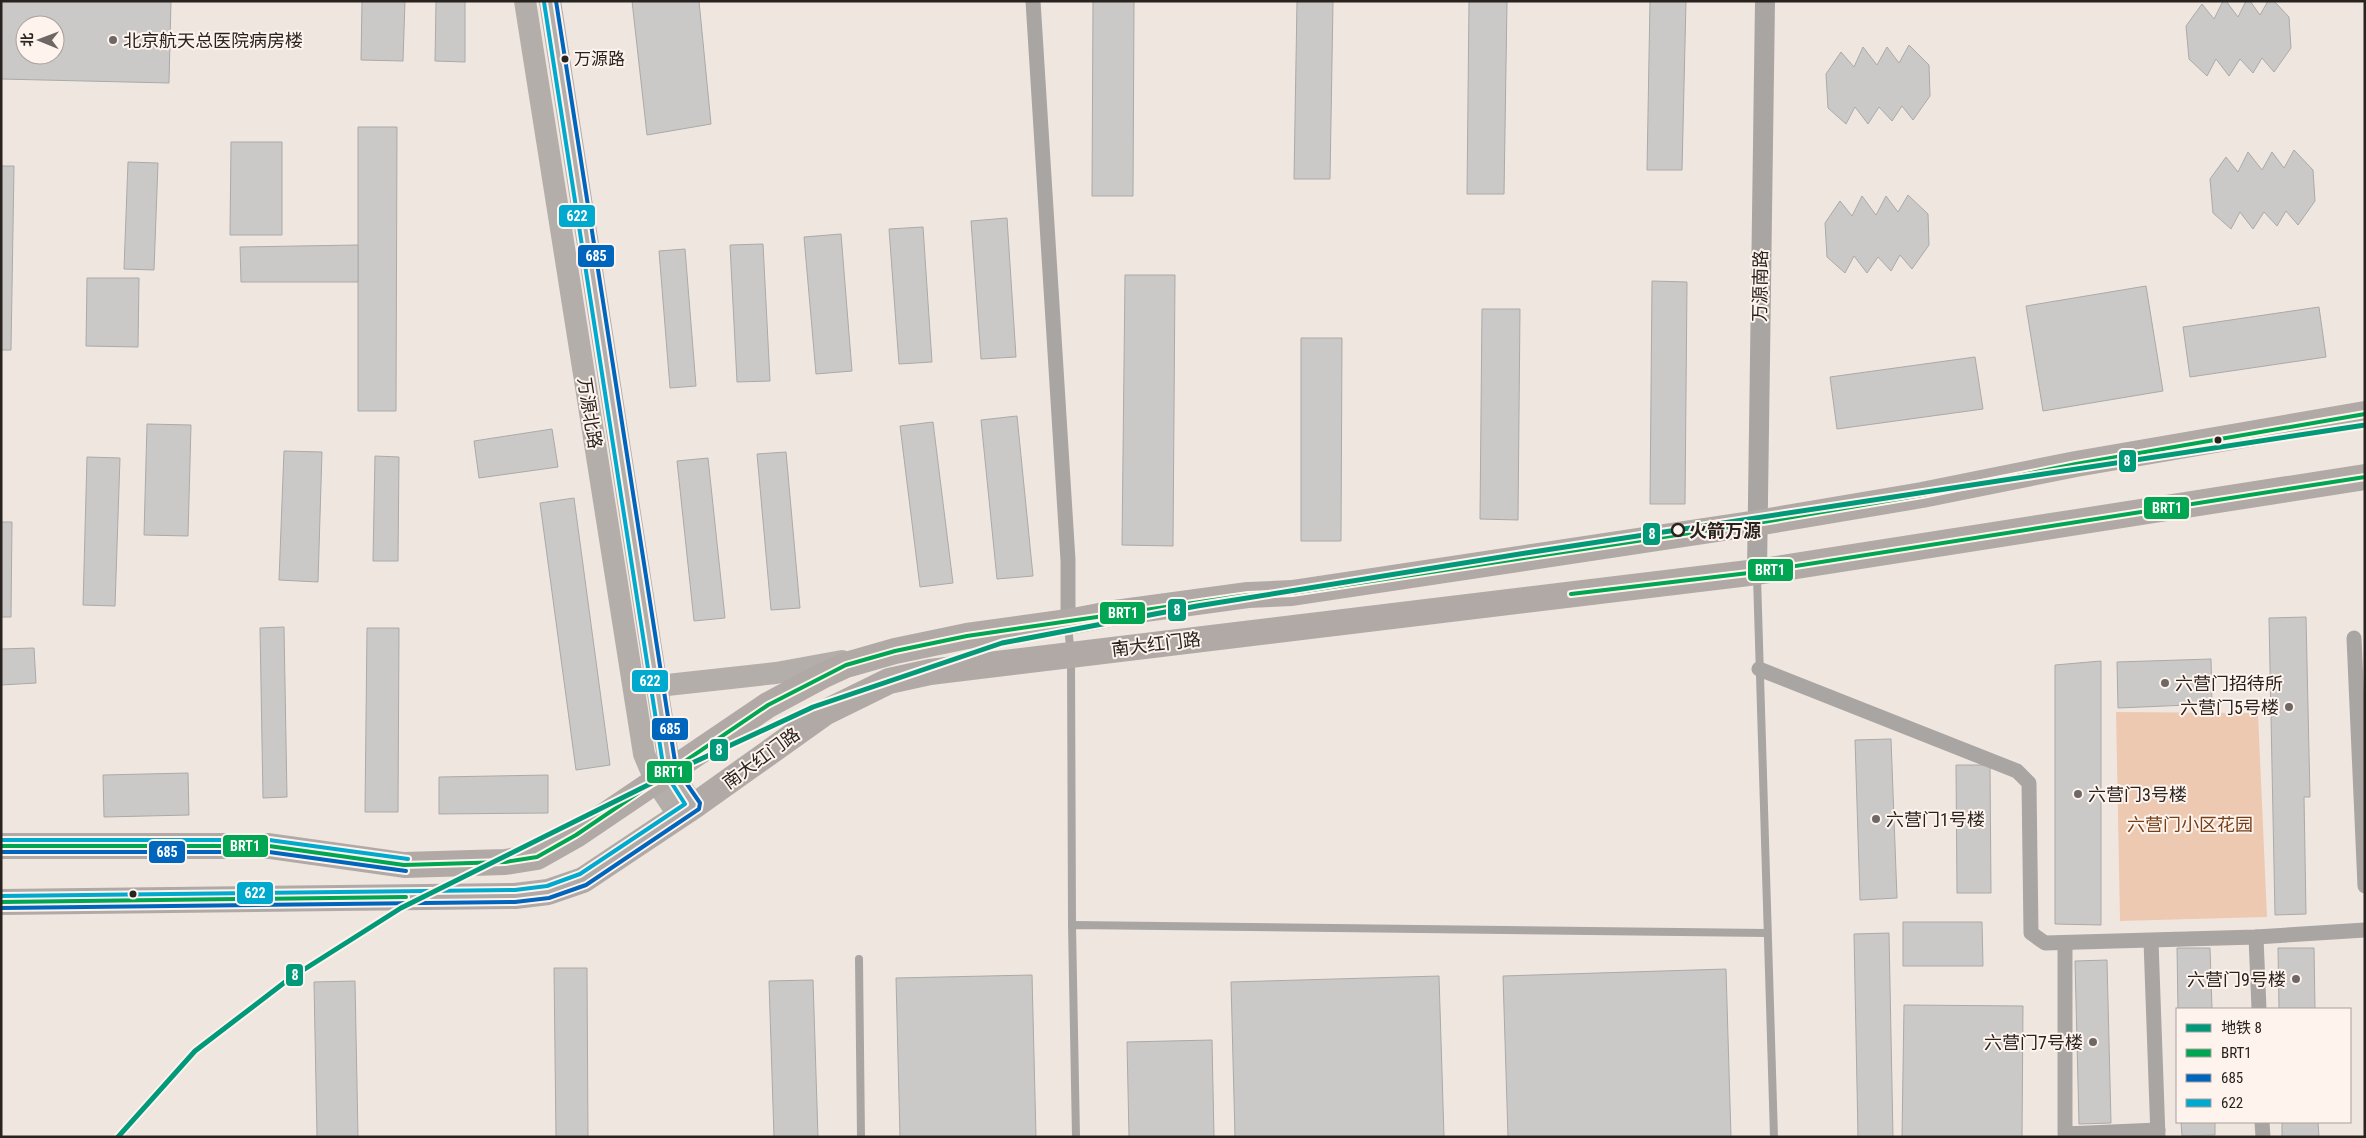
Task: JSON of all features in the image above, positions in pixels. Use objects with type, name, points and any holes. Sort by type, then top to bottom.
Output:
[{"type":"highway","points":[[1757,523],[1922,495],[2076,464],[2365,414]]},
{"type":"highway","name":"南大红门路","points":[[1,902],[523,895],[548,892],[583,880],[687,811],[826,712],[889,681],[930,672],[1757,572],[2365,477]]},
{"type":"highway","name":"南大红门路","points":[[1,846],[269,846],[404,865],[505,862],[537,856],[576,836],[768,705],[822,676],[846,666],[895,651],[968,636],[1143,609],[1248,596],[1292,593],[1757,523]]},
{"type":"main road","name":"万源北路","points":[[525,1],[644,754],[663,775]]},
{"type":"main road","name":"万源北路","points":[[550,1],[658,686],[663,775]]},
{"type":"main road","points":[[658,686],[776,672],[895,651]]},
{"type":"main road","points":[[663,775],[687,811]]},
{"type":"street","points":[[1033,1],[1068,560],[1068,622]]},
{"type":"street","name":"万源南路","points":[[1757,572],[1765,1]]},
{"type":"street","points":[[2354,638],[2365,886]]},
{"type":"street","points":[[1759,669],[2017,771],[2029,783],[2031,933],[2045,943],[2256,937],[2365,930]]},
{"type":"street","points":[[2256,937],[2259,1008]]},
{"type":"street","points":[[2065,943],[2065,1134],[2158,1133],[2151,941]]},
{"type":"street","points":[[2262,1123],[2263,1137]]},
{"type":"lane","points":[[1757,572],[1774,1137]]},
{"type":"lane","points":[[1068,622],[1071,655],[1072,925],[1076,1137]]},
{"type":"lane","points":[[1072,925],[1767,933]]},
{"type":"lane","points":[[859,960],[861,1137]]},
{"type":"green space","name":"六营门小区花园","points":[[2116,712],[2258,713],[2267,917],[2120,921]]},
{"type":"building","name":"北京航天总医院病房楼","points":[[1,1],[171,1],[169,83],[1,79]]},
{"type":"building","points":[[362,1],[405,1],[403,61],[361,60]]},
{"type":"building","points":[[436,1],[465,1],[465,62],[435,61]]},
{"type":"building","points":[[632,1],[699,1],[711,124],[647,135]]},
{"type":"building","points":[[1093,1],[1134,1],[1133,196],[1092,196]]},
{"type":"building","points":[[1297,1],[1333,1],[1330,179],[1294,179]]},
{"type":"building","points":[[1469,1],[1507,1],[1504,194],[1467,194]]},
{"type":"building","points":[[1650,1],[1686,1],[1682,170],[1647,170]]},
{"type":"building","points":[[2223,1],[2226,1],[2238,17],[2246,1],[2250,1],[2260,15],[2268,1],[2274,1],[2289,17],[2291,48],[2274,72],[2262,58],[2253,73],[2240,59],[2229,76],[2216,59],[2207,76],[2189,59],[2186,26],[2202,4],[2214,19]]},
{"type":"building","points":[[1909,45],[1929,65],[1930,96],[1913,120],[1902,106],[1892,121],[1879,107],[1868,124],[1855,107],[1846,124],[1828,108],[1826,74],[1841,52],[1854,67],[1863,47],[1877,65],[1887,47],[1899,63]]},
{"type":"building","points":[[358,127],[397,127],[396,411],[358,411]]},
{"type":"building","points":[[231,142],[282,142],[282,235],[230,235]]},
{"type":"building","points":[[2294,150],[2313,170],[2315,201],[2298,225],[2286,211],[2277,226],[2264,212],[2253,229],[2240,212],[2231,229],[2213,213],[2210,179],[2226,157],[2238,172],[2248,152],[2262,170],[2272,152],[2284,168]]},
{"type":"building","points":[[128,162],[158,163],[154,270],[124,269]]},
{"type":"building","points":[[1,166],[14,166],[11,350],[1,350]]},
{"type":"building","points":[[1908,195],[1928,214],[1929,245],[1912,269],[1900,255],[1891,271],[1878,257],[1867,273],[1854,256],[1845,273],[1827,257],[1825,223],[1840,201],[1852,216],[1862,196],[1876,215],[1886,196],[1898,212]]},
{"type":"building","points":[[1007,218],[1016,357],[981,359],[971,221]]},
{"type":"building","points":[[923,227],[932,362],[899,364],[889,229]]},
{"type":"building","points":[[841,234],[852,371],[816,374],[804,237]]},
{"type":"building","points":[[763,244],[770,381],[737,382],[730,245]]},
{"type":"building","points":[[358,245],[358,282],[241,282],[240,247]]},
{"type":"building","points":[[685,249],[696,386],[670,388],[659,251]]},
{"type":"building","points":[[1125,275],[1175,275],[1173,546],[1122,545]]},
{"type":"building","points":[[87,278],[139,278],[138,347],[86,346]]},
{"type":"building","points":[[1652,281],[1687,282],[1685,504],[1650,504]]},
{"type":"building","points":[[2146,286],[2163,391],[2043,411],[2026,306]]},
{"type":"building","points":[[2319,307],[2326,357],[2190,377],[2183,327]]},
{"type":"building","points":[[1482,309],[1520,309],[1518,520],[1480,519]]},
{"type":"building","points":[[1301,338],[1342,338],[1341,541],[1301,541]]},
{"type":"building","points":[[1975,357],[1983,409],[1837,429],[1830,377]]},
{"type":"building","points":[[1017,416],[1033,576],[997,579],[981,420]]},
{"type":"building","points":[[933,422],[953,583],[920,587],[900,426]]},
{"type":"building","points":[[147,424],[191,425],[188,536],[144,535]]},
{"type":"building","points":[[552,429],[558,467],[479,478],[474,441]]},
{"type":"building","points":[[284,451],[322,452],[318,582],[279,580]]},
{"type":"building","points":[[786,452],[800,608],[771,610],[757,454]]},
{"type":"building","points":[[375,456],[399,457],[398,561],[373,561]]},
{"type":"building","points":[[87,457],[120,458],[115,606],[83,605]]},
{"type":"building","points":[[708,458],[725,618],[694,621],[677,461]]},
{"type":"building","points":[[574,498],[610,765],[576,770],[540,503]]},
{"type":"building","points":[[1,522],[12,522],[11,617],[1,617]]},
{"type":"building","name":"六营门5号楼","points":[[2306,617],[2310,797],[2304,797],[2306,914],[2275,915],[2269,618]]},
{"type":"building","points":[[284,627],[287,797],[263,798],[260,628]]},
{"type":"building","points":[[367,628],[399,628],[398,812],[365,812]]},
{"type":"building","points":[[34,648],[36,683],[1,685],[1,649]]},
{"type":"building","name":"六营门招待所","points":[[2211,659],[2212,704],[2118,708],[2117,662]]},
{"type":"building","name":"六营门3号楼","points":[[2101,661],[2101,925],[2055,924],[2055,665]]},
{"type":"building","name":"六营门1号楼","points":[[1891,739],[1897,898],[1860,900],[1855,740]]},
{"type":"building","points":[[1956,765],[1990,765],[1991,893],[1957,893]]},
{"type":"building","points":[[188,773],[189,815],[104,817],[103,775]]},
{"type":"building","points":[[548,775],[548,813],[439,814],[439,777]]},
{"type":"building","points":[[1903,922],[1982,922],[1983,966],[1903,966]]},
{"type":"building","points":[[1889,933],[1893,1137],[1858,1137],[1854,934]]},
{"type":"building","points":[[2177,948],[2210,948],[2212,1008],[2178,1008]]},
{"type":"building","name":"六营门9号楼","points":[[2278,948],[2314,948],[2315,1008],[2279,1008]]},
{"type":"building","name":"六营门7号楼","points":[[2107,960],[2111,1123],[2079,1124],[2075,961]]},
{"type":"building","points":[[554,968],[587,968],[588,1137],[556,1137]]},
{"type":"building","points":[[1726,969],[1731,1137],[1508,1137],[1503,976]]},
{"type":"building","points":[[1032,975],[1036,1137],[900,1137],[896,978]]},
{"type":"building","points":[[1439,976],[1444,1137],[1235,1137],[1231,982]]},
{"type":"building","points":[[813,980],[818,1137],[774,1137],[769,981]]},
{"type":"building","points":[[355,981],[358,1137],[317,1137],[314,982]]},
{"type":"building","points":[[1904,1005],[2023,1006],[2022,1137],[1902,1137]]},
{"type":"building","points":[[1212,1040],[1214,1137],[1129,1137],[1127,1042]]},
{"type":"building","points":[[2181,1123],[2215,1123],[2215,1135],[2182,1136]]},
{"type":"building","points":[[2282,1123],[2318,1123],[2319,1137],[2282,1137]]},
{"type":"metro line","name":"8","points":[[118,1137],[195,1051],[289,979],[401,908],[690,764],[813,707],[1002,643],[1197,606],[1526,553],[2365,425]]},
{"type":"transit line","name":"685","points":[[1,908],[515,902],[549,898],[586,885],[699,809],[700,803],[676,768],[556,1]]},
{"type":"transit line","name":"622","points":[[1,896],[515,890],[547,886],[580,874],[685,804],[664,771],[544,2]]},
{"type":"transit line","name":"BRT1","points":[[1,846],[269,846],[404,865],[505,862],[537,857],[576,835],[768,705],[846,665],[895,651],[967,636],[1248,595],[1292,593],[1757,523],[1922,495],[2076,464],[2365,414]]},
{"type":"transit line","name":"BRT1","points":[[1571,594],[1757,572],[2365,477]]},
{"type":"transit line","name":"622","points":[[1,840],[269,840],[408,859]]},
{"type":"transit line","name":"685","points":[[1,852],[269,852],[406,871]]},
{"type":"transit line","name":"BRT1","points":[[1,902],[406,897]]},
{"type":"place","name":"北京航天总医院病房楼","points":[[113,40]]},
{"type":"place","name":"万源路","points":[[565,59]]},
{"type":"place","name":"火箭万源","points":[[1678,530]]},
{"type":"place","name":"六营门招待所","points":[[2165,683]]},
{"type":"place","name":"六营门5号楼","points":[[2289,707]]},
{"type":"place","name":"六营门3号楼","points":[[2078,794]]},
{"type":"place","name":"六营门1号楼","points":[[1876,819]]},
{"type":"place","name":"六营门9号楼","points":[[2296,979]]},
{"type":"place","name":"六营门7号楼","points":[[2093,1042]]}]
